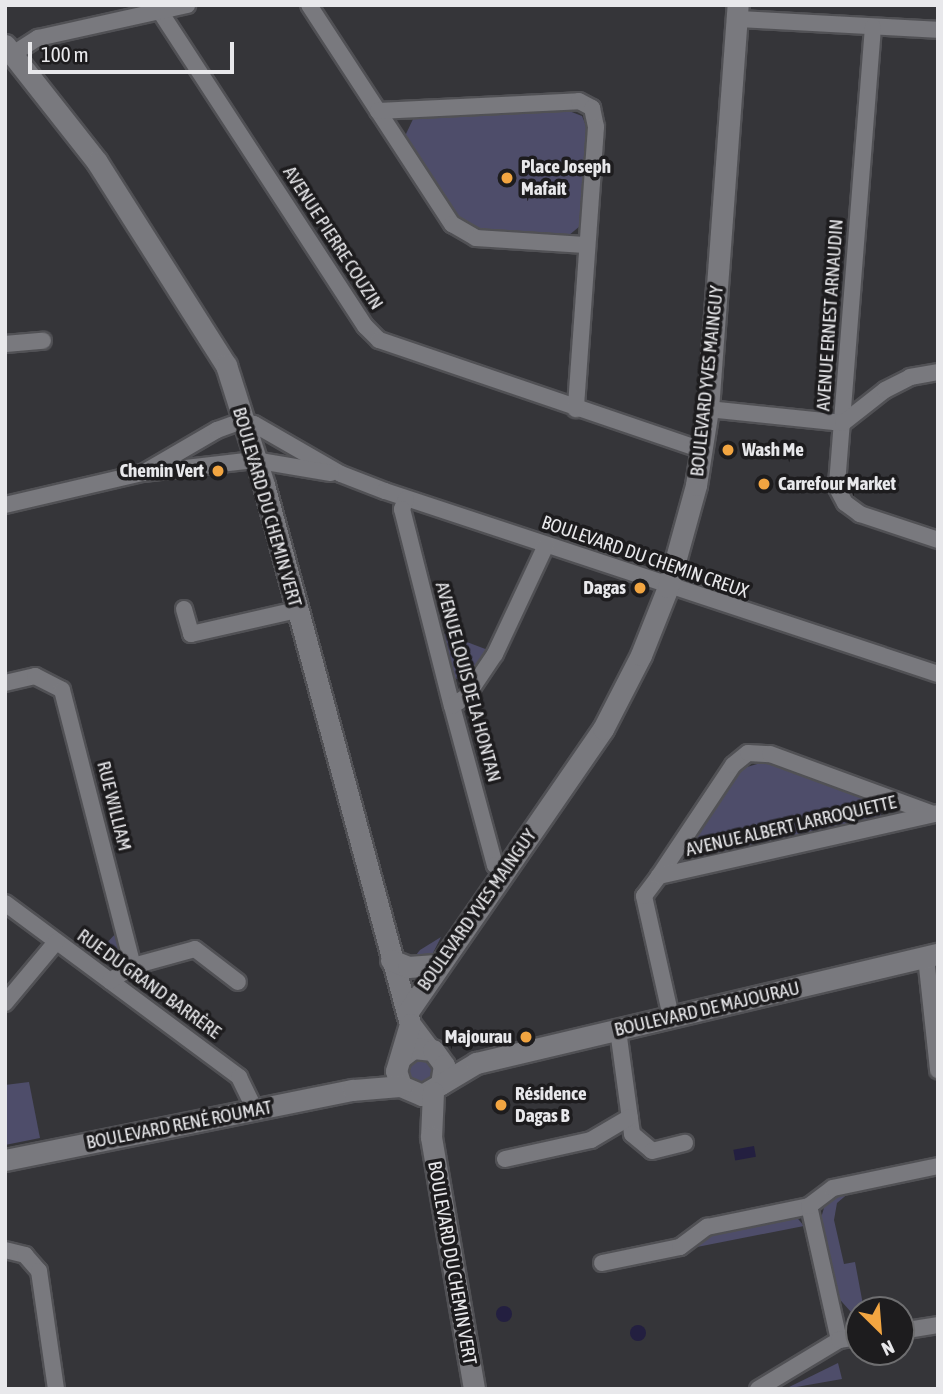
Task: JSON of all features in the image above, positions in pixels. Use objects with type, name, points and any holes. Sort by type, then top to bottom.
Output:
[{"type":"street","points":[[9,50],[38,38],[187,5]]},
{"type":"street","points":[[309,5],[452,224],[476,238],[585,245]]},
{"type":"street","name":"AVENUE PIERRE COUZIN","points":[[159,10],[365,326],[379,340],[702,450]]},
{"type":"street","points":[[738,12],[873,27],[938,30]]},
{"type":"street","name":"BOULEVARD YVES MAINGUY","points":[[408,1019],[439,965],[603,729],[641,655],[668,587],[702,450],[708,409],[738,12]]},
{"type":"street","name":"AVENUE ERNEST ARNAUDIN","points":[[873,27],[843,423],[835,472],[845,503],[860,514],[938,540]]},
{"type":"street","name":"BOULEVARD DU CHEMIN VERT","points":[[9,50],[97,162],[226,365],[297,610],[408,1019],[444,1065],[437,1088],[431,1137]]},
{"type":"street","points":[[378,111],[579,101],[592,108],[596,127],[585,245],[576,409]]},
{"type":"street","points":[[5,344],[43,341]]},
{"type":"street","points":[[708,409],[843,423],[885,390],[910,377],[938,372]]},
{"type":"street","points":[[143,473],[242,421]]},
{"type":"street","name":"BOULEVARD DU CHEMIN CREUX","points":[[242,421],[284,441],[341,474]]},
{"type":"street","points":[[5,505],[143,473],[252,453],[284,441]]},
{"type":"street","name":"BOULEVARD DU CHEMIN CREUX","points":[[252,453],[341,474],[406,499],[668,587],[938,674]]},
{"type":"street","name":"AVENUE LOUIS DE LA HONTAN","points":[[406,499],[402,509],[452,706],[495,865],[503,873]]},
{"type":"street","points":[[452,706],[466,697],[495,654],[546,545]]},
{"type":"street","points":[[184,609],[191,634],[297,610]]},
{"type":"street","name":"RUE WILLIAM","points":[[5,683],[35,676],[62,690],[133,966]]},
{"type":"street","name":"AVENUE ALBERT LARROQUETTE","points":[[671,1017],[643,897],[733,765],[748,753],[770,754],[936,814]]},
{"type":"street","name":"AVENUE ALBERT LARROQUETTE","points":[[659,876],[936,814]]},
{"type":"street","name":"RUE DU GRAND BARRÈRE","points":[[5,903],[239,1077],[255,1110]]},
{"type":"street","points":[[5,1003],[56,942]]},
{"type":"street","points":[[110,981],[133,966],[195,949],[237,982]]},
{"type":"street","points":[[932,956],[938,1070]]},
{"type":"street","name":"BOULEVARD DE MAJOURAU","points":[[437,1088],[476,1063],[932,956]]},
{"type":"street","points":[[391,960],[416,968],[439,965]]},
{"type":"street","points":[[402,1077],[408,1019]]},
{"type":"street","points":[[618,1030],[632,1134],[652,1151],[685,1143]]},
{"type":"street","points":[[402,1077],[412,1048],[432,1051]]},
{"type":"street","name":"BOULEVARD DE MAJOURAU","points":[[432,1051],[476,1063]]},
{"type":"street","points":[[402,1077],[437,1088]]},
{"type":"street","name":"BOULEVARD DU CHEMIN VERT","points":[[402,1077],[431,1137],[474,1389]]},
{"type":"street","name":"BOULEVARD RENÉ ROUMAT","points":[[5,1160],[354,1090],[402,1077]]},
{"type":"street","points":[[505,1159],[591,1140],[630,1117]]},
{"type":"street","points":[[602,1263],[680,1247],[707,1227],[809,1206],[833,1188],[938,1166]]},
{"type":"street","points":[[809,1206],[839,1340]]},
{"type":"street","points":[[5,1250],[24,1255],[38,1272],[57,1389]]},
{"type":"street","points":[[915,1329],[938,1325]]},
{"type":"street","points":[[758,1389],[839,1340],[845,1339]]},
{"type":"shaded area","name":"Place Joseph Mafait","points":[[569,111],[582,116],[587,128],[580,226],[568,236],[491,232],[468,225],[453,211],[405,136],[414,117]]},
{"type":"shaded area","points":[[443,633],[488,650],[473,677],[463,681],[451,677]]},
{"type":"shaded area","points":[[764,762],[881,801],[881,817],[701,858],[684,854],[740,769]]},
{"type":"shaded area","points":[[118,931],[123,956],[117,967],[84,948],[102,948]]},
{"type":"shaded area","points":[[441,937],[433,953],[412,960],[420,950]]},
{"type":"shaded area","points":[[420,1057],[430,1061],[434,1071],[430,1081],[420,1085],[410,1081],[406,1071],[410,1061]]},
{"type":"shaded area","points":[[29,1082],[40,1138],[5,1145],[5,1085]]},
{"type":"shaded area","points":[[754,1146],[756,1157],[735,1160],[733,1150]]},
{"type":"shaded area","points":[[850,1192],[837,1203],[834,1220],[844,1264],[855,1262],[861,1296],[845,1296],[845,1305],[834,1293],[819,1225],[826,1201],[833,1194]]},
{"type":"shaded area","points":[[794,1214],[804,1226],[697,1247],[700,1238],[717,1230]]},
{"type":"shaded area","points":[[501,1306],[507,1306],[512,1314],[510,1320],[501,1322],[496,1317],[496,1311]]},
{"type":"shaded area","points":[[638,1325],[646,1333],[638,1341],[630,1333]]},
{"type":"shaded area","points":[[838,1363],[842,1379],[785,1389]]},
{"type":"place","name":"Place Joseph Mafait","points":[[507,178]]},
{"type":"place","name":"Wash Me","points":[[728,450]]},
{"type":"place","name":"Chemin Vert","points":[[218,471]]},
{"type":"place","name":"Carrefour Market","points":[[764,484]]},
{"type":"place","name":"Dagas","points":[[640,588]]},
{"type":"place","name":"Majourau","points":[[526,1037]]},
{"type":"place","name":"Résidence Dagas B","points":[[501,1105]]}]
